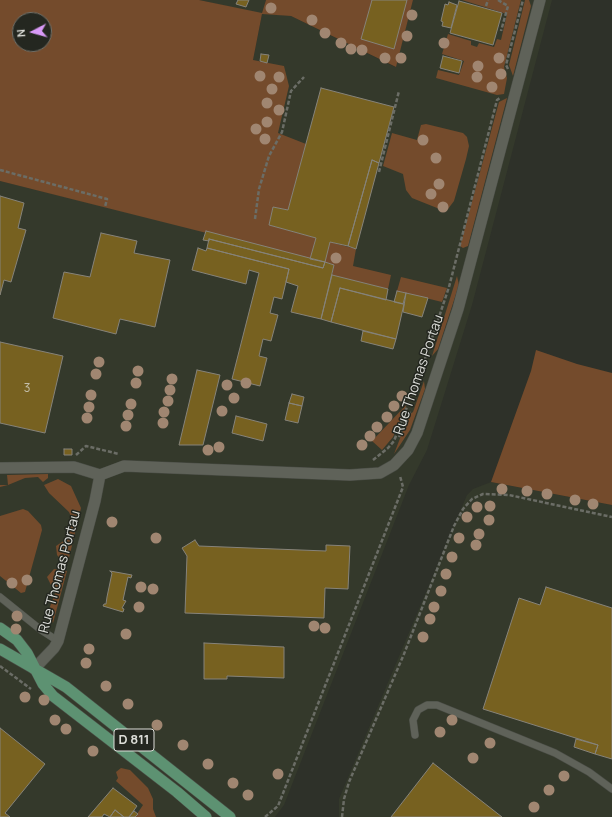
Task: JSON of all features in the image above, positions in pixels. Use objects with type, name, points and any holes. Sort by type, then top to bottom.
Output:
[{"type":"main road","name":"D 811","points":[[0,628],[17,640],[34,669],[53,696],[65,707],[177,792],[206,817]]},
{"type":"main road","name":"D 811","points":[[0,649],[54,679],[81,698],[230,817]]},
{"type":"street","name":"Rue Thomas Portau","points":[[34,669],[54,648],[58,641],[95,501],[100,475],[124,466],[368,475],[380,473],[394,466],[401,459],[413,442],[458,309],[540,0]]},
{"type":"street","points":[[0,468],[74,467],[100,475]]},
{"type":"lane","points":[[0,597],[41,630],[58,641]]},
{"type":"lane","points":[[415,736],[413,720],[418,710],[427,705],[437,705],[555,753],[589,772],[612,789]]},
{"type":"path","points":[[486,6],[488,0]]},
{"type":"path","points":[[498,0],[508,6],[501,31]]},
{"type":"path","points":[[508,71],[506,65],[523,0]]},
{"type":"path","points":[[255,219],[259,189],[269,156],[282,132],[291,91],[304,78]]},
{"type":"path","points":[[379,172],[399,91]]},
{"type":"path","points":[[382,454],[394,441],[423,365],[449,287],[497,100],[505,96]]},
{"type":"path","points":[[0,170],[107,199],[105,207]]},
{"type":"path","points":[[421,382],[455,274],[470,265]]},
{"type":"path","points":[[390,451],[398,439],[408,414],[411,411]]},
{"type":"path","points":[[368,475],[372,464],[385,456]]},
{"type":"path","points":[[265,817],[278,806],[403,487],[402,479],[399,473]]},
{"type":"path","points":[[342,817],[344,799],[349,782],[404,654],[454,526],[463,509],[472,500],[483,494],[509,495],[612,517]]},
{"type":"shaded area","points":[[0,0],[199,0],[262,13],[266,0],[413,0],[396,67],[291,16],[262,14],[253,60],[284,66],[289,86],[278,133],[306,144],[288,210],[273,207],[269,225],[316,238],[310,259],[0,181]]},
{"type":"shaded area","points":[[199,0],[266,0],[262,13],[291,16],[395,67],[413,0],[552,0],[472,305],[427,450],[409,485],[284,805],[275,817],[0,817],[0,181],[219,235],[262,14]]},
{"type":"shaded area","points":[[462,0],[521,0],[504,67],[507,78],[504,94],[497,95],[436,78],[438,70],[459,75],[464,61],[442,54],[448,34],[471,41],[471,45],[477,47],[479,43],[494,47],[497,39],[501,40],[507,14]]},
{"type":"shaded area","points":[[525,0],[529,0],[531,6],[513,76],[509,65]]},
{"type":"shaded area","points":[[507,98],[468,246],[463,248],[460,246],[499,102]]},
{"type":"shaded area","points":[[426,124],[463,133],[467,137],[469,146],[466,159],[454,201],[448,209],[442,210],[412,198],[406,190],[403,174],[383,166],[392,133],[417,140],[421,125]]},
{"type":"shaded area","points":[[330,242],[356,249],[353,266],[391,275],[388,289],[332,275],[334,265],[325,262]]},
{"type":"shaded area","points":[[457,276],[459,285],[438,349],[432,356]]},
{"type":"shaded area","points":[[401,277],[447,288],[442,302],[397,291]]},
{"type":"shaded area","points":[[536,350],[577,364],[612,373],[612,505],[491,482],[531,371]]},
{"type":"shaded area","points":[[424,381],[425,389],[410,430],[394,454],[409,415],[413,412]]},
{"type":"shaded area","points":[[407,404],[393,437],[382,450],[372,441]]},
{"type":"shaded area","points":[[48,474],[48,478],[43,482],[38,477],[25,478],[8,485],[7,475]]},
{"type":"shaded area","points":[[58,479],[71,486],[81,508],[68,562],[63,562],[57,555],[56,546],[68,538],[72,519],[69,512],[49,493],[44,485]]},
{"type":"shaded area","points":[[491,482],[612,505],[612,817],[339,817],[339,799],[467,495],[473,489]]},
{"type":"shaded area","points":[[23,509],[28,511],[41,525],[42,530],[25,592],[21,593],[0,576],[0,516]]},
{"type":"shaded area","points":[[54,569],[67,571],[53,623],[47,615],[55,593],[47,577]]},
{"type":"shaded area","points":[[121,768],[130,770],[148,788],[153,799],[153,809],[156,817],[135,817],[143,805],[116,781],[118,778],[116,772]]},
{"type":"building","points":[[238,0],[249,0],[246,7],[236,4]]},
{"type":"building","points":[[372,0],[407,0],[394,49],[361,39]]},
{"type":"building","points":[[459,1],[502,13],[493,45],[450,33]]},
{"type":"building","points":[[449,2],[457,5],[451,28],[442,26],[443,22],[441,21],[445,4],[448,5]]},
{"type":"building","points":[[261,54],[269,55],[267,63],[260,61]]},
{"type":"building","points":[[443,56],[462,61],[459,73],[440,68]]},
{"type":"building","points":[[321,88],[394,107],[379,163],[372,160],[348,246],[330,242],[325,262],[310,259],[316,238],[269,225],[273,207],[288,210]]},
{"type":"building","points":[[372,160],[379,163],[356,249],[348,246]]},
{"type":"building","points":[[0,196],[24,203],[18,228],[26,230],[11,282],[4,280],[0,295]]},
{"type":"building","points":[[206,231],[325,262],[323,268],[209,239],[209,241],[203,240]]},
{"type":"building","points":[[101,233],[137,241],[134,253],[170,260],[155,327],[120,319],[116,334],[53,318],[64,272],[90,277]]},
{"type":"building","points":[[209,239],[323,268],[325,262],[334,265],[321,319],[291,312],[298,286],[286,282],[289,269],[207,248]]},
{"type":"building","points":[[198,248],[206,251],[207,248],[289,269],[282,299],[274,297],[270,313],[278,315],[271,341],[263,339],[259,356],[267,358],[260,386],[232,379],[259,273],[249,270],[246,284],[192,270]]},
{"type":"building","points":[[332,275],[388,289],[386,300],[340,288],[331,322],[321,319]]},
{"type":"building","points":[[340,288],[404,304],[396,339],[331,322]]},
{"type":"building","points":[[397,291],[406,293],[403,304],[394,302]]},
{"type":"building","points":[[406,293],[428,298],[422,317],[403,312]]},
{"type":"building","points":[[363,331],[396,339],[393,349],[361,341]]},
{"type":"building","points":[[0,342],[63,356],[45,433],[0,423]]},
{"type":"building","points":[[197,370],[220,375],[203,445],[179,445]]},
{"type":"building","points":[[292,394],[304,397],[302,406],[289,403]]},
{"type":"building","points":[[289,403],[302,406],[298,423],[285,420]]},
{"type":"building","points":[[236,416],[267,424],[263,441],[232,433]]},
{"type":"building","points":[[64,449],[72,449],[72,455],[64,455]]},
{"type":"building","points":[[195,540],[199,546],[326,551],[326,545],[350,546],[348,589],[325,588],[324,618],[185,613],[187,556],[182,548]]},
{"type":"building","points":[[110,571],[132,575],[131,578],[128,577],[123,600],[126,601],[122,608],[124,609],[123,612],[103,606],[106,604],[112,573]]},
{"type":"building","points":[[546,587],[612,608],[612,759],[595,754],[598,745],[483,709],[519,598],[540,605]]},
{"type":"building","points":[[204,643],[284,647],[284,678],[227,676],[227,679],[204,679]]},
{"type":"building","points":[[0,728],[45,764],[5,813],[10,817],[0,817]]},
{"type":"building","points":[[576,739],[598,745],[595,754],[574,747]]},
{"type":"building","points":[[433,763],[502,817],[391,817]]},
{"type":"building","points":[[113,788],[137,806],[129,817],[124,817],[115,810],[110,817],[104,814],[102,817],[88,817]]},
{"type":"building","points":[[115,810],[124,817],[110,817]]},
{"type":"building","points":[[134,811],[138,814],[135,817],[129,817]]}]
